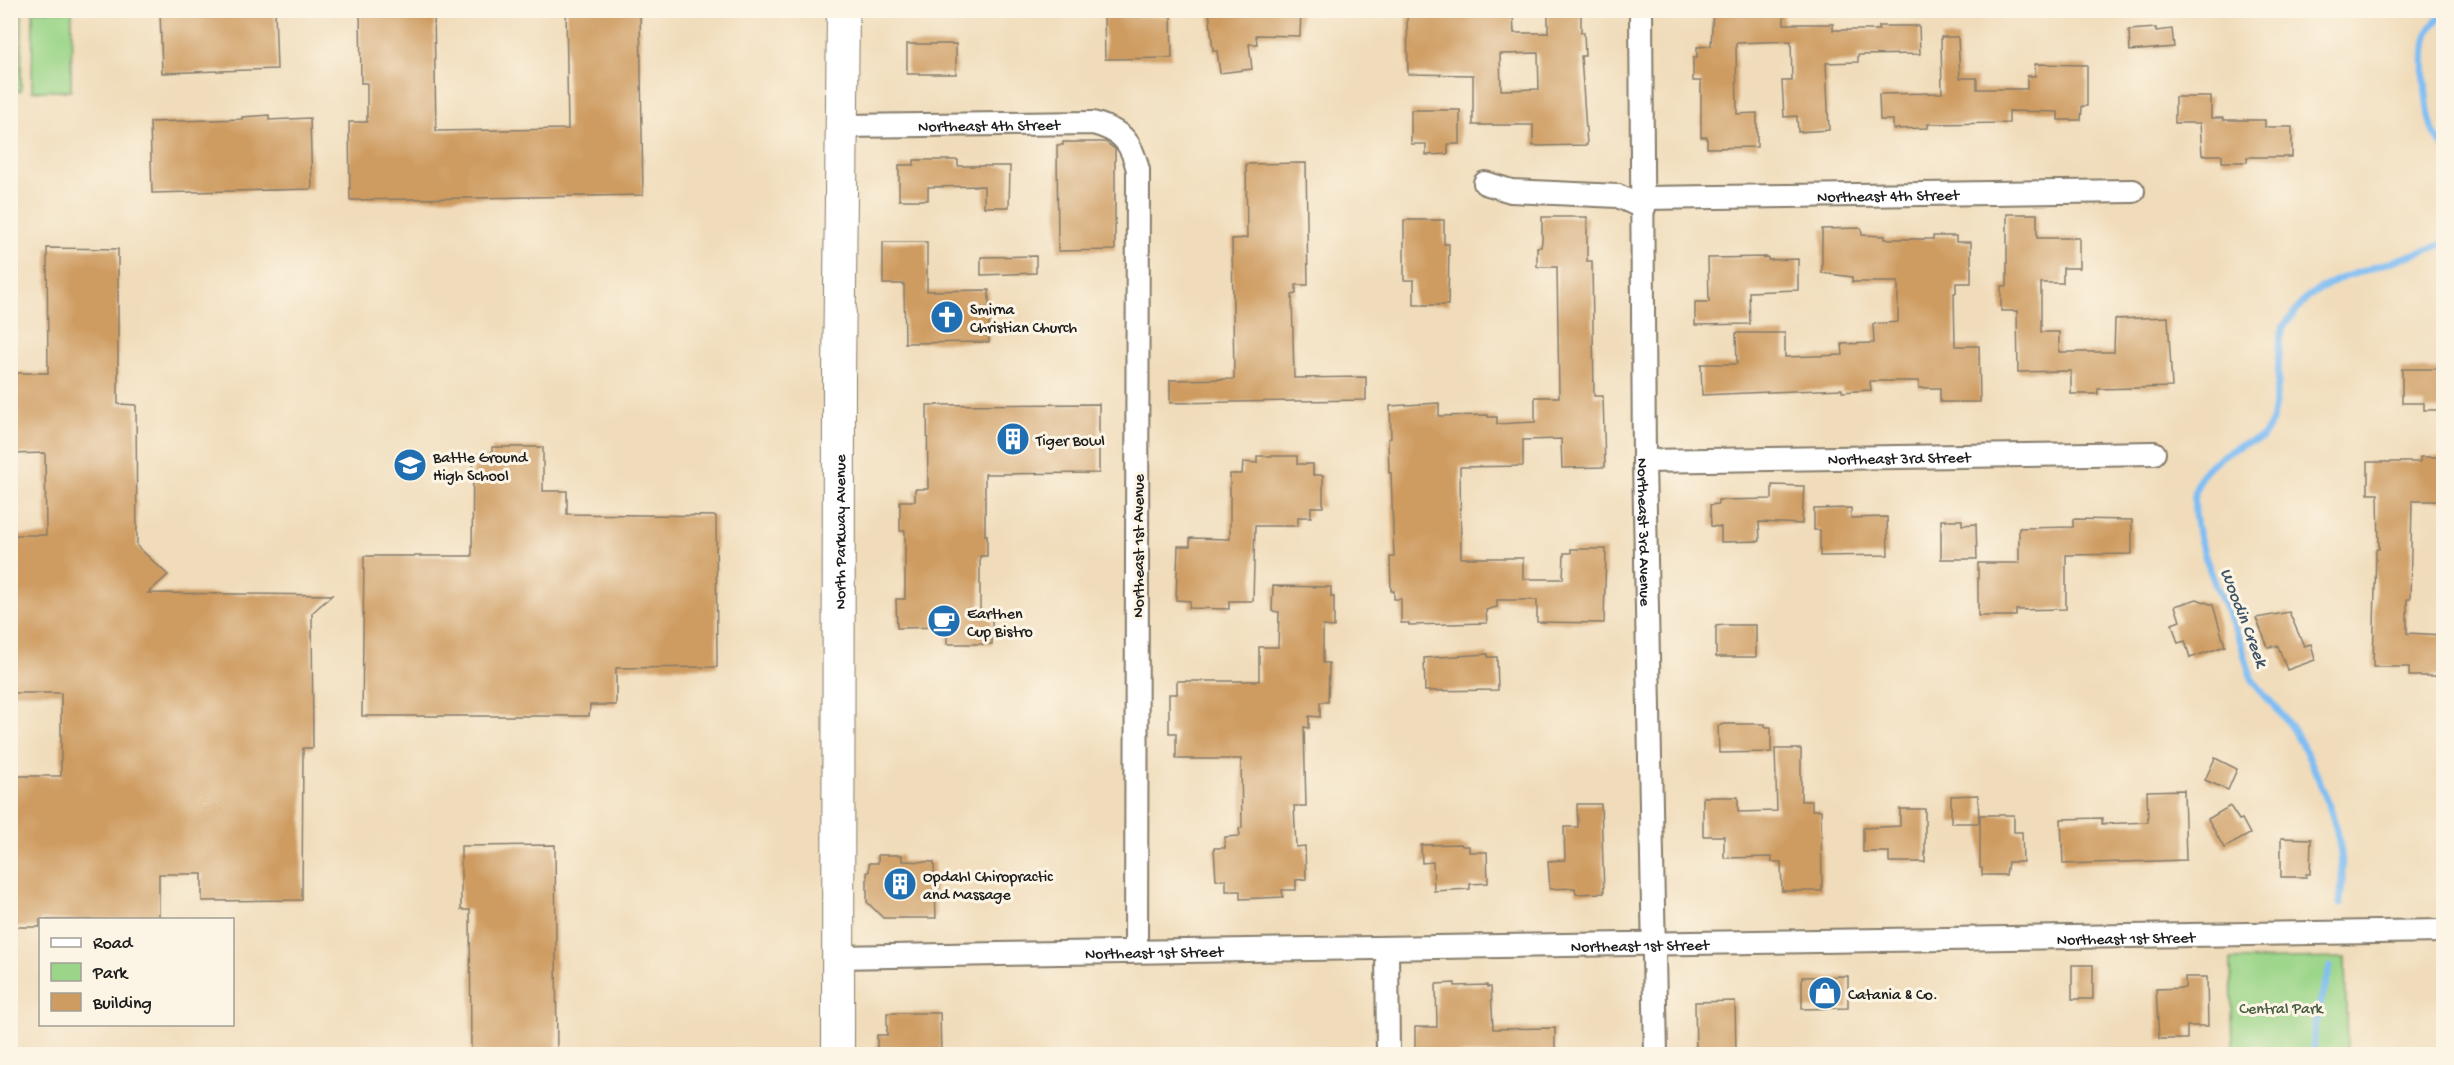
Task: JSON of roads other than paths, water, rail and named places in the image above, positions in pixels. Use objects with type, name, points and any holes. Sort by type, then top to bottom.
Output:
[{"type":"street","name":"North Parkway Avenue","points":[[838,1054],[839,378],[843,10]]},
{"type":"street","name":"Northeast 3rd Avenue","points":[[1641,10],[1644,461],[1656,1054]]},
{"type":"street","name":"Northeast 4th Street","points":[[843,126],[1093,123],[1118,132],[1128,143]]},
{"type":"street","name":"Northeast 1st Avenue","points":[[1128,143],[1138,170],[1136,951]]},
{"type":"street","points":[[1485,183],[1511,191],[1618,196],[1644,203]]},
{"type":"street","name":"Northeast 4th Street","points":[[1644,203],[2133,191]]},
{"type":"street","name":"Northeast 3rd Street","points":[[1644,461],[2154,453]]},
{"type":"street","name":"Northeast 1st Street","points":[[838,957],[2444,932]]},
{"type":"street","points":[[1387,948],[1388,1054]]},
{"type":"waterway","name":"Woodin Creek","points":[[2444,14],[2428,33],[2424,70],[2430,122],[2435,135],[2444,147]]},
{"type":"waterway","name":"Woodin Creek","points":[[2340,903],[2341,855],[2331,810],[2301,744],[2284,718],[2251,677],[2240,641],[2214,580],[2199,536],[2195,515],[2195,496],[2199,480],[2210,466],[2236,448],[2262,438],[2272,421],[2283,327],[2307,297],[2336,280],[2444,244]]},
{"type":"waterway","name":"Woodin Creek","points":[[2313,1054],[2315,1024],[2330,967]]},
{"type":"place","name":"Smirna Christian Church","points":[[947,317]]},
{"type":"place","name":"Tiger Bowl","points":[[1013,439]]},
{"type":"place","name":"Battle Ground High School","points":[[410,465]]},
{"type":"place","name":"Earthen Cup Bistro","points":[[944,621]]},
{"type":"place","name":"Opdahl Chiropractic and Massage","points":[[900,884]]},
{"type":"place","name":"Catania & Co.","points":[[1825,993]]},
{"type":"park label","name":"Central Park","points":[[2281,1007]]}]
